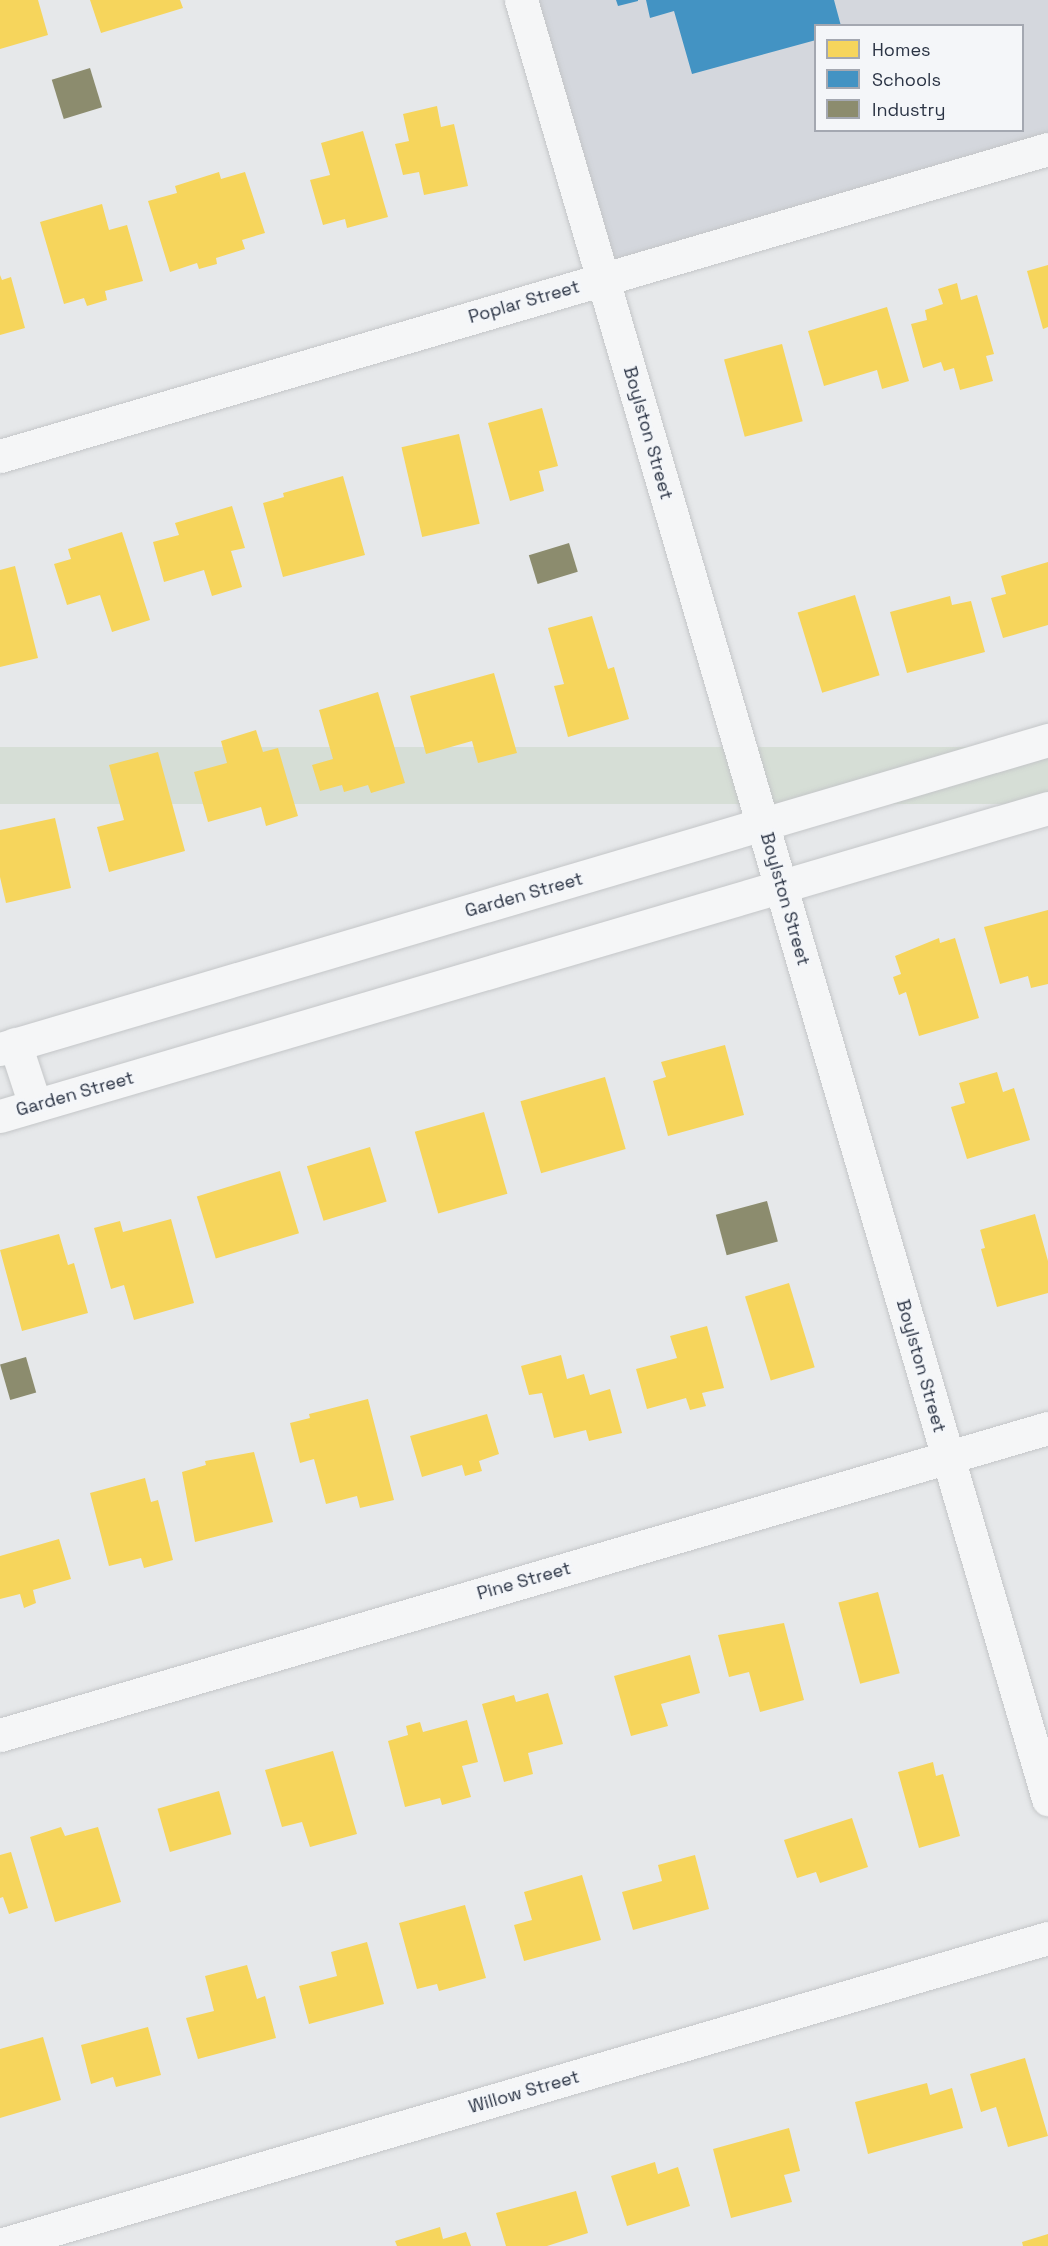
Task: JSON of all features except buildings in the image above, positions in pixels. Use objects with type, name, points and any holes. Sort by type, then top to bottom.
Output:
[{"type":"street","name":"Boylston Street","points":[[521,0],[1048,1799]]},
{"type":"street","name":"Poplar Street","points":[[0,456],[1048,149]]},
{"type":"street","name":"Garden Street","points":[[8,1046],[1048,740]]},
{"type":"street","name":"Garden Street","points":[[0,1116],[1048,808]]},
{"type":"street","points":[[8,1046],[35,1105]]},
{"type":"street","name":"Pine Street","points":[[0,1734],[1048,1428]]},
{"type":"street","name":"Willow Street","points":[[0,2245],[1048,1938]]},
{"type":"shaded area","points":[[532,0],[1048,0],[1048,138],[610,265]]},
{"type":"shaded area","points":[[0,747],[1048,747],[1048,804],[0,804]]}]
